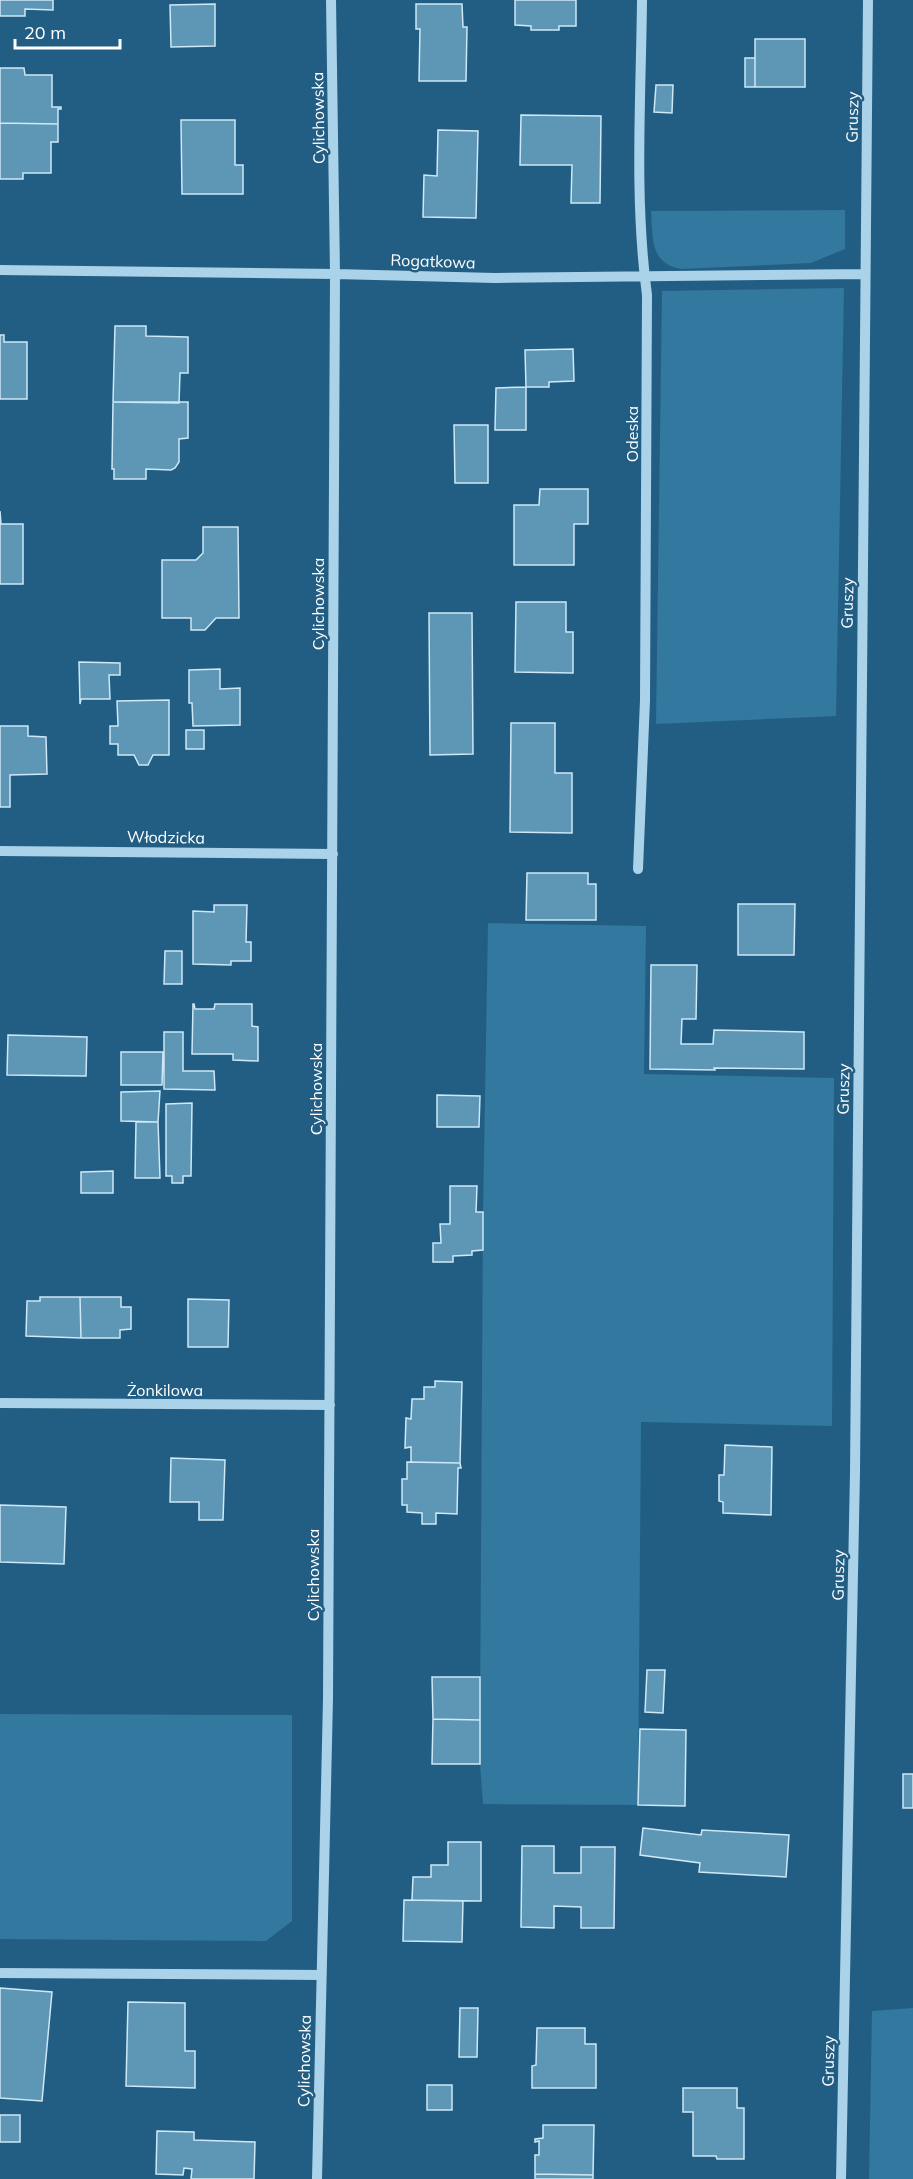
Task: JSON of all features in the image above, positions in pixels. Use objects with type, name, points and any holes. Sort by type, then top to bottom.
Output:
[{"type":"street","name":"Cylichowska","points":[[317,2179],[328,1699],[330,1405],[335,274],[331,0]]},
{"type":"street","name":"Odeska","points":[[638,869],[645,688],[648,295],[641,243],[639,184],[642,0]]},
{"type":"street","name":"Gruszy","points":[[841,2179],[854,1484],[868,0]]},
{"type":"street","name":"Rogatkowa","points":[[0,270],[495,278],[865,274]]},
{"type":"street","name":"Włodzicka","points":[[0,851],[333,854]]},
{"type":"street","name":"Żonkilowa","points":[[0,1403],[330,1405]]},
{"type":"street","points":[[0,1973],[320,1975]]},
{"type":"shaded area","points":[[845,210],[845,249],[811,263],[681,269],[663,261],[658,255],[653,239],[651,211]]},
{"type":"shaded area","points":[[844,288],[836,716],[656,724],[662,291]]},
{"type":"shaded area","points":[[488,923],[646,926],[644,1074],[834,1078],[832,1426],[641,1422],[638,1805],[483,1804],[480,1720],[483,1212]]},
{"type":"shaded area","points":[[0,1714],[292,1715],[292,1921],[266,1941],[0,1939]]},
{"type":"shaded area","points":[[913,2008],[913,2179],[869,2179],[872,2011]]},
{"type":"building","points":[[0,0],[53,0],[53,10],[25,9],[25,16],[0,16]]},
{"type":"building","points":[[515,0],[576,0],[576,26],[559,26],[559,30],[531,30],[531,26],[515,25]]},
{"type":"building","points":[[215,4],[215,46],[171,47],[170,5]]},
{"type":"building","points":[[416,4],[462,4],[463,27],[467,27],[466,81],[419,81],[420,29],[416,29]]},
{"type":"building","points":[[755,39],[805,39],[805,87],[755,87]]},
{"type":"building","points":[[745,58],[755,58],[755,87],[745,87]]},
{"type":"building","points":[[0,68],[24,68],[25,75],[52,75],[52,107],[61,107],[58,109],[58,124],[0,123]]},
{"type":"building","points":[[656,85],[673,85],[672,113],[654,112]]},
{"type":"building","points":[[521,115],[601,116],[600,203],[571,203],[572,165],[520,165]]},
{"type":"building","points":[[181,120],[235,120],[235,165],[243,165],[243,194],[182,194]]},
{"type":"building","points":[[0,123],[58,124],[58,142],[51,142],[51,173],[23,173],[23,179],[0,179]]},
{"type":"building","points":[[438,130],[478,131],[476,218],[423,217],[424,175],[437,176]]},
{"type":"building","points":[[115,326],[146,326],[146,336],[188,337],[188,373],[180,373],[179,403],[113,402]]},
{"type":"building","points":[[0,335],[4,335],[4,342],[27,342],[27,399],[0,399]]},
{"type":"building","points":[[573,349],[574,381],[549,382],[549,387],[526,387],[525,350]]},
{"type":"building","points":[[526,387],[526,430],[495,430],[496,388]]},
{"type":"building","points":[[113,402],[188,402],[188,438],[179,439],[179,462],[175,468],[171,470],[146,469],[146,479],[114,479],[114,469],[112,469]]},
{"type":"building","points":[[454,425],[488,425],[488,483],[455,483]]},
{"type":"building","points":[[540,489],[588,489],[588,524],[574,524],[574,565],[514,565],[514,505],[539,505]]},
{"type":"building","points":[[0,511],[1,524],[23,524],[23,584],[0,584]]},
{"type":"building","points":[[203,527],[238,527],[239,618],[216,618],[205,630],[191,630],[191,618],[162,618],[162,560],[196,560],[203,553]]},
{"type":"building","points":[[516,602],[566,602],[566,632],[573,632],[573,673],[515,672]]},
{"type":"building","points":[[429,613],[472,613],[473,754],[430,755]]},
{"type":"building","points":[[79,662],[120,663],[120,675],[109,675],[110,699],[81,699],[80,704]]},
{"type":"building","points":[[220,669],[220,689],[240,688],[240,725],[193,726],[192,703],[189,703],[189,670]]},
{"type":"building","points":[[169,700],[169,755],[153,755],[148,765],[139,765],[134,755],[118,755],[118,744],[110,744],[110,726],[118,726],[117,701]]},
{"type":"building","points":[[511,723],[555,723],[555,773],[572,773],[572,833],[510,832]]},
{"type":"building","points":[[0,726],[28,726],[28,736],[46,737],[47,774],[10,775],[10,807],[0,807]]},
{"type":"building","points":[[186,730],[204,730],[204,749],[186,749]]},
{"type":"building","points":[[527,873],[588,873],[588,884],[596,884],[596,920],[526,920]]},
{"type":"building","points":[[738,904],[795,904],[794,955],[738,955]]},
{"type":"building","points":[[214,905],[247,905],[246,942],[251,942],[251,961],[231,961],[231,965],[193,964],[193,911],[214,912]]},
{"type":"building","points":[[165,951],[182,951],[182,984],[164,984]]},
{"type":"building","points":[[651,965],[697,965],[696,1019],[682,1019],[681,1044],[713,1044],[714,1030],[804,1032],[804,1069],[650,1069]]},
{"type":"building","points":[[193,1004],[195,1009],[214,1009],[215,1004],[252,1004],[252,1026],[258,1027],[258,1061],[233,1060],[233,1054],[192,1054]]},
{"type":"building","points":[[164,1032],[183,1032],[183,1071],[214,1071],[215,1090],[164,1089]]},
{"type":"building","points":[[8,1035],[87,1037],[86,1076],[7,1075]]},
{"type":"building","points":[[121,1052],[163,1052],[162,1085],[121,1085]]},
{"type":"building","points":[[160,1091],[158,1122],[121,1121],[121,1092]]},
{"type":"building","points":[[437,1095],[480,1096],[479,1127],[437,1127]]},
{"type":"building","points":[[192,1103],[191,1176],[183,1176],[183,1183],[172,1183],[172,1176],[166,1176],[166,1104]]},
{"type":"building","points":[[136,1122],[158,1122],[160,1178],[135,1178]]},
{"type":"building","points":[[113,1171],[113,1193],[81,1193],[81,1172]]},
{"type":"building","points":[[450,1186],[477,1186],[476,1212],[483,1212],[483,1250],[472,1251],[472,1255],[453,1256],[453,1262],[433,1262],[433,1243],[441,1243],[440,1224],[450,1224]]},
{"type":"building","points":[[40,1297],[80,1297],[81,1338],[26,1336],[27,1301],[40,1301]]},
{"type":"building","points":[[80,1297],[121,1297],[121,1307],[131,1307],[131,1329],[120,1330],[120,1338],[81,1338]]},
{"type":"building","points":[[188,1299],[229,1300],[228,1347],[188,1347]]},
{"type":"building","points":[[435,1381],[462,1382],[460,1463],[411,1462],[411,1447],[405,1448],[406,1418],[411,1419],[412,1399],[424,1399],[424,1387],[435,1387]]},
{"type":"building","points":[[725,1445],[772,1447],[771,1515],[723,1513],[723,1502],[719,1501],[719,1475],[724,1475]]},
{"type":"building","points":[[171,1458],[225,1460],[223,1520],[199,1520],[199,1502],[170,1502]]},
{"type":"building","points":[[407,1462],[460,1463],[457,1514],[436,1513],[436,1524],[422,1524],[422,1513],[407,1512],[407,1505],[402,1505],[402,1479],[407,1479]]},
{"type":"building","points":[[0,1505],[66,1507],[64,1564],[0,1562]]},
{"type":"building","points":[[647,1670],[665,1670],[663,1713],[645,1712]]},
{"type":"building","points":[[432,1677],[480,1677],[480,1720],[433,1719]]},
{"type":"building","points":[[433,1719],[480,1720],[480,1764],[432,1764]]},
{"type":"building","points":[[640,1729],[686,1730],[685,1806],[638,1805]]},
{"type":"building","points":[[903,1774],[913,1774],[913,1808],[903,1808]]},
{"type":"building","points":[[643,1828],[701,1835],[702,1830],[789,1835],[786,1877],[699,1872],[700,1863],[640,1855]]},
{"type":"building","points":[[448,1842],[481,1842],[481,1901],[412,1900],[413,1877],[431,1877],[431,1865],[448,1865]]},
{"type":"building","points":[[522,1846],[554,1846],[554,1873],[581,1873],[581,1847],[615,1847],[614,1928],[581,1928],[581,1907],[554,1906],[554,1928],[521,1927]]},
{"type":"building","points":[[404,1900],[463,1901],[462,1942],[403,1941]]},
{"type":"building","points":[[0,1988],[52,1992],[42,2101],[0,2098]]},
{"type":"building","points":[[128,2002],[185,2003],[185,2051],[195,2051],[195,2088],[126,2086]]},
{"type":"building","points":[[460,2008],[478,2008],[477,2057],[459,2057]]},
{"type":"building","points":[[537,2028],[585,2028],[585,2044],[596,2044],[596,2088],[532,2088],[532,2066],[536,2065]]},
{"type":"building","points":[[427,2085],[452,2085],[452,2110],[427,2110]]},
{"type":"building","points":[[683,2088],[737,2088],[737,2108],[744,2108],[744,2159],[693,2156],[693,2112],[683,2112]]},
{"type":"building","points":[[0,2115],[20,2115],[20,2142],[0,2142]]},
{"type":"building","points":[[543,2125],[594,2125],[593,2175],[535,2174],[535,2155],[539,2155],[539,2141],[535,2142],[535,2139],[543,2138]]},
{"type":"building","points":[[157,2131],[194,2132],[194,2140],[255,2142],[254,2179],[191,2179],[192,2169],[184,2168],[183,2175],[156,2174]]},
{"type":"building","points":[[535,2174],[593,2175],[593,2179],[535,2179]]}]
